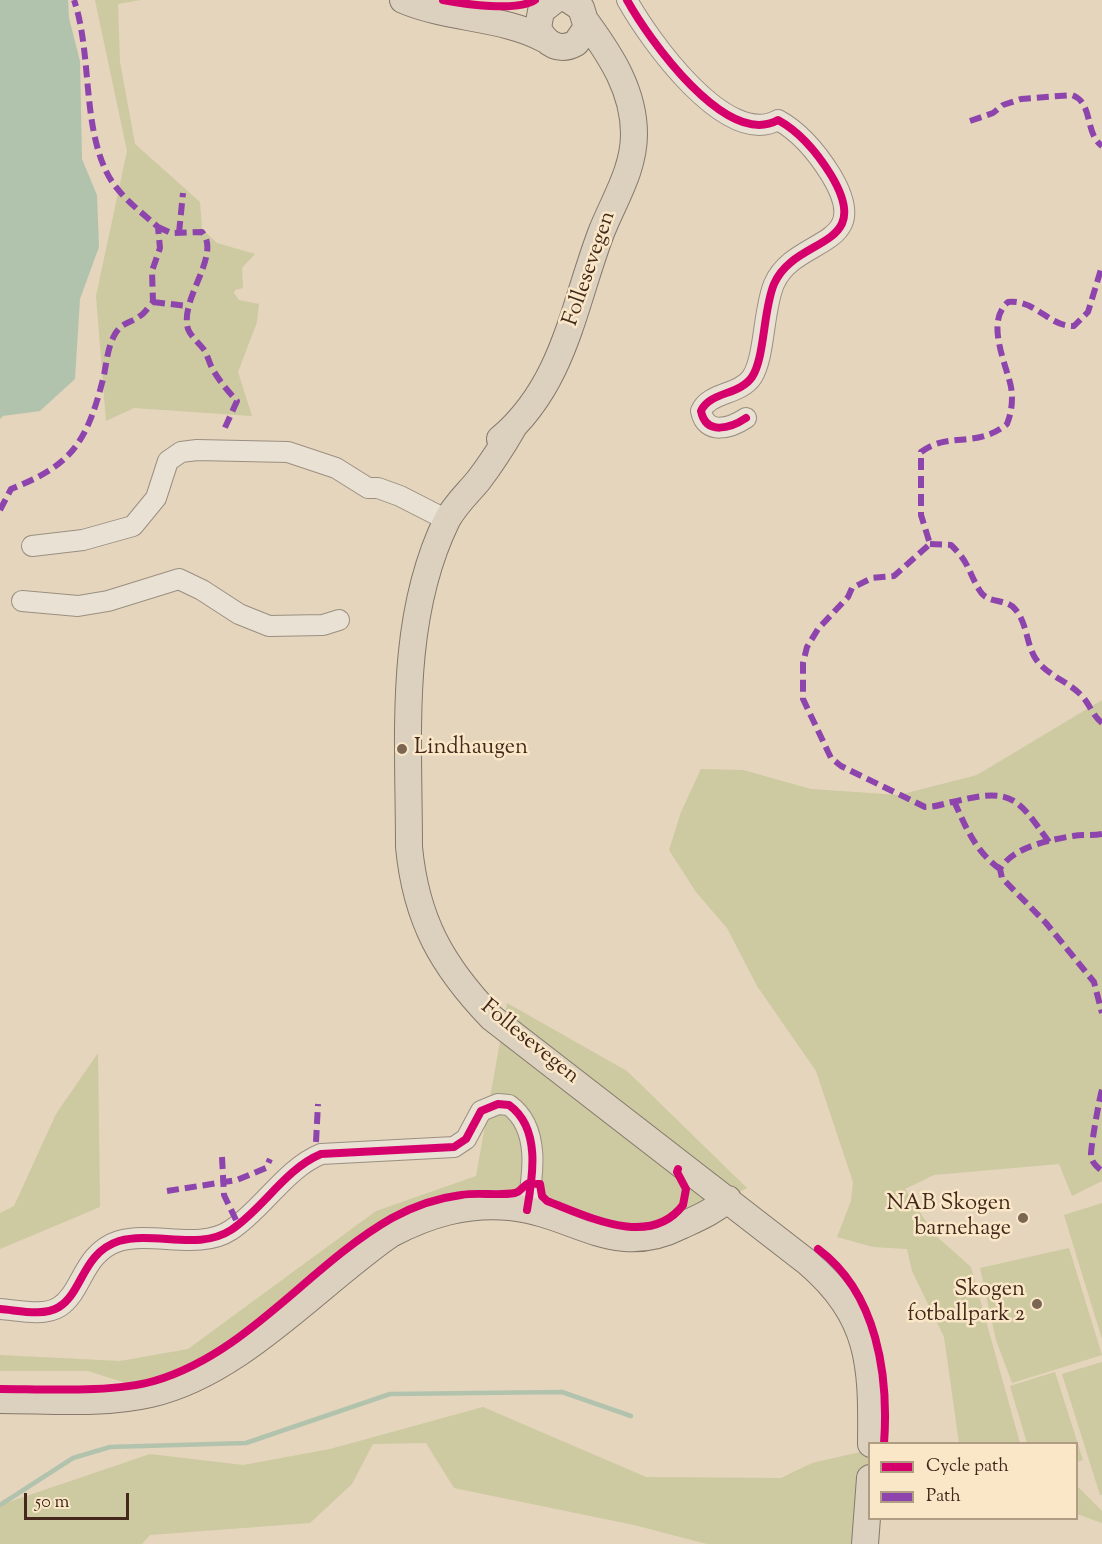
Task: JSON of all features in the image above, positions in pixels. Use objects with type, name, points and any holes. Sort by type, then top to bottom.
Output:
[{"type":"main road","name":"Follesevegen","points":[[403,0],[436,12],[465,16],[530,32],[584,52],[612,77],[628,98]]},
{"type":"main road","name":"Follesevegen","points":[[465,16],[530,15],[552,2]]},
{"type":"main road","points":[[552,2],[538,19],[538,28],[555,43],[582,38],[580,8]]},
{"type":"main road","name":"Follesevegen","points":[[580,8],[618,69],[628,98],[634,133],[630,166],[602,232],[555,369],[542,392],[513,428],[499,453],[444,511],[418,606],[411,667],[409,847],[413,883],[426,925],[450,969],[492,1018],[708,1183],[821,1274],[847,1306],[861,1335],[869,1364],[871,1442]]},
{"type":"main road","points":[[683,1225],[708,1183]]},
{"type":"main road","points":[[0,1400],[109,1400],[170,1389],[227,1361],[374,1245],[410,1224],[449,1210],[470,1207],[526,1210],[611,1237],[632,1240],[664,1235],[707,1215],[728,1199]]},
{"type":"main road","points":[[865,1544],[868,1504]]},
{"type":"street","points":[[627,0],[654,45],[686,80],[723,111],[746,124],[764,124],[778,120],[789,127],[825,167],[844,200],[845,212],[835,236],[794,259],[774,285],[765,313],[753,376],[740,389],[706,404],[701,411],[703,420],[720,429],[736,425],[746,418]]},
{"type":"street","points":[[33,546],[83,540],[133,526],[156,498],[168,461],[180,452],[242,449],[288,452],[336,468],[368,488],[378,488],[444,511]]},
{"type":"street","points":[[22,601],[78,606],[108,601],[179,579],[202,590],[239,614],[269,626],[323,625],[339,620]]},
{"type":"street","points":[[0,1309],[44,1312],[58,1308],[68,1298],[93,1259],[104,1249],[119,1241],[152,1238],[202,1239],[223,1234],[240,1223],[305,1163],[321,1154],[454,1147],[466,1139],[481,1111],[498,1104],[509,1105],[522,1118],[532,1149],[532,1182],[526,1210]]},
{"type":"shaded area","points":[[0,0],[68,0],[69,18],[80,61],[82,159],[97,195],[99,247],[80,299],[75,379],[40,411],[3,416],[0,419]]},
{"type":"shaded area","points":[[95,0],[141,0],[118,4],[120,62],[135,144],[200,202],[202,229],[217,243],[255,254],[242,268],[243,288],[235,290],[234,293],[239,300],[259,304],[257,322],[238,372],[252,416],[134,408],[106,421],[96,296],[127,151]]},
{"type":"shaded area","points":[[1102,700],[1102,1181],[1072,1196],[1059,1164],[934,1175],[905,1189],[934,1234],[971,1267],[1020,1442],[959,1442],[944,1337],[912,1271],[907,1249],[873,1247],[837,1237],[851,1201],[853,1182],[816,1071],[757,986],[727,928],[696,892],[669,850],[681,812],[701,769],[743,770],[811,789],[899,795],[977,775]]},
{"type":"shaded area","points":[[507,1003],[627,1071],[747,1188],[643,1243],[487,1205],[399,1235],[235,1362],[135,1386],[88,1371],[0,1371],[0,1355],[120,1361],[188,1349],[376,1211],[476,1176]]},
{"type":"shaded area","points":[[98,1053],[100,1207],[0,1249],[0,1213],[14,1206],[56,1114]]},
{"type":"shaded area","points":[[1102,1203],[1102,1339],[1064,1215]]},
{"type":"shaded area","name":"Skogen fotballpark 2","points":[[1069,1248],[1102,1355],[1012,1383],[996,1340],[980,1268]]},
{"type":"shaded area","points":[[1102,1362],[1102,1495],[1100,1495],[1062,1374]]},
{"type":"shaded area","points":[[1055,1372],[1077,1442],[1027,1442],[1010,1386]]},
{"type":"shaded area","points":[[483,1407],[646,1477],[781,1478],[812,1463],[868,1450],[865,1544],[707,1544],[634,1525],[454,1488],[426,1443],[373,1444],[352,1484],[310,1523],[150,1535],[142,1544],[0,1544],[0,1505],[150,1454],[243,1465],[330,1449]]},
{"type":"shaded area","points":[[1078,1444],[1083,1460],[1078,1462]]},
{"type":"shaded area","points":[[1078,1487],[1102,1511],[1102,1523],[1078,1514]]},
{"type":"waterway","points":[[0,1505],[73,1458],[110,1447],[246,1443],[390,1394],[562,1392],[631,1416]]},
{"type":"marked path","points":[[0,510],[11,489],[48,471],[73,450],[82,437],[96,404],[115,334],[124,325],[142,315],[153,302],[152,271],[160,248],[158,227],[117,188],[107,173],[99,153],[90,110],[80,21],[74,0]]},
{"type":"marked path","points":[[970,121],[1021,99],[1072,95],[1083,105],[1093,134],[1102,146]]},
{"type":"marked path","points":[[179,233],[183,193]]},
{"type":"marked path","points":[[158,227],[171,233],[202,232],[207,242],[204,265],[189,304],[188,329],[205,351],[218,377],[237,401],[223,432]]},
{"type":"marked path","points":[[1049,842],[1021,806],[1003,796],[976,797],[925,807],[841,766],[831,758],[803,699],[803,663],[807,647],[818,629],[848,597],[852,588],[872,578],[894,576],[930,544],[921,515],[921,452],[942,442],[984,436],[996,432],[1007,424],[1012,396],[999,343],[998,320],[1001,310],[1008,302],[1018,302],[1057,322],[1074,326],[1088,312],[1102,266]]},
{"type":"marked path","points":[[153,302],[187,306]]},
{"type":"marked path","points":[[930,544],[951,545],[965,562],[983,595],[992,600],[1007,603],[1015,609],[1022,620],[1031,650],[1038,662],[1080,694],[1102,723]]},
{"type":"marked path","points":[[954,801],[978,847],[1000,869]]},
{"type":"marked path","points":[[1102,834],[1073,836],[1032,846],[1014,855],[1000,869],[1002,878],[1046,923],[1094,982],[1102,1013]]},
{"type":"marked path","points":[[1102,1090],[1091,1156],[1102,1171]]},
{"type":"marked path","points":[[316,1142],[318,1104]]},
{"type":"marked path","points":[[222,1157],[224,1195],[236,1220]]},
{"type":"marked path","points":[[167,1191],[237,1180],[266,1168],[270,1159]]},
{"type":"cycle path","points":[[443,0],[504,6],[527,4],[535,0]]},
{"type":"cycle path","points":[[627,0],[652,39],[691,85],[713,105],[735,119],[757,125],[778,120],[794,131],[820,159],[831,175],[842,199],[844,217],[838,230],[784,268],[774,284],[759,358],[752,377],[740,387],[711,400],[701,411],[704,419],[713,427],[726,427],[746,418]]},
{"type":"cycle path","points":[[0,1309],[45,1312],[59,1307],[73,1292],[97,1254],[119,1241],[147,1238],[205,1239],[231,1230],[254,1211],[296,1169],[321,1154],[454,1147],[466,1139],[481,1111],[498,1104],[509,1105],[519,1115],[530,1139],[532,1168],[527,1210]]},
{"type":"cycle path","points":[[537,1184],[540,1184],[542,1196],[547,1201],[599,1220],[636,1227],[653,1225],[669,1218],[683,1205],[686,1189],[677,1172],[678,1169]]},
{"type":"cycle path","points":[[0,1389],[78,1390],[138,1385],[188,1368],[249,1330],[333,1260],[392,1218],[443,1198],[467,1194],[515,1193],[529,1183]]},
{"type":"cycle path","points":[[818,1249],[838,1267],[854,1288],[875,1337],[884,1391],[884,1442]]},
{"type":"place","name":"Lindhaugen","points":[[402,749]]},
{"type":"place","name":"NAB Skogen barnehage","points":[[1023,1218]]},
{"type":"place","name":"Skogen fotballpark 2","points":[[1037,1304]]}]
